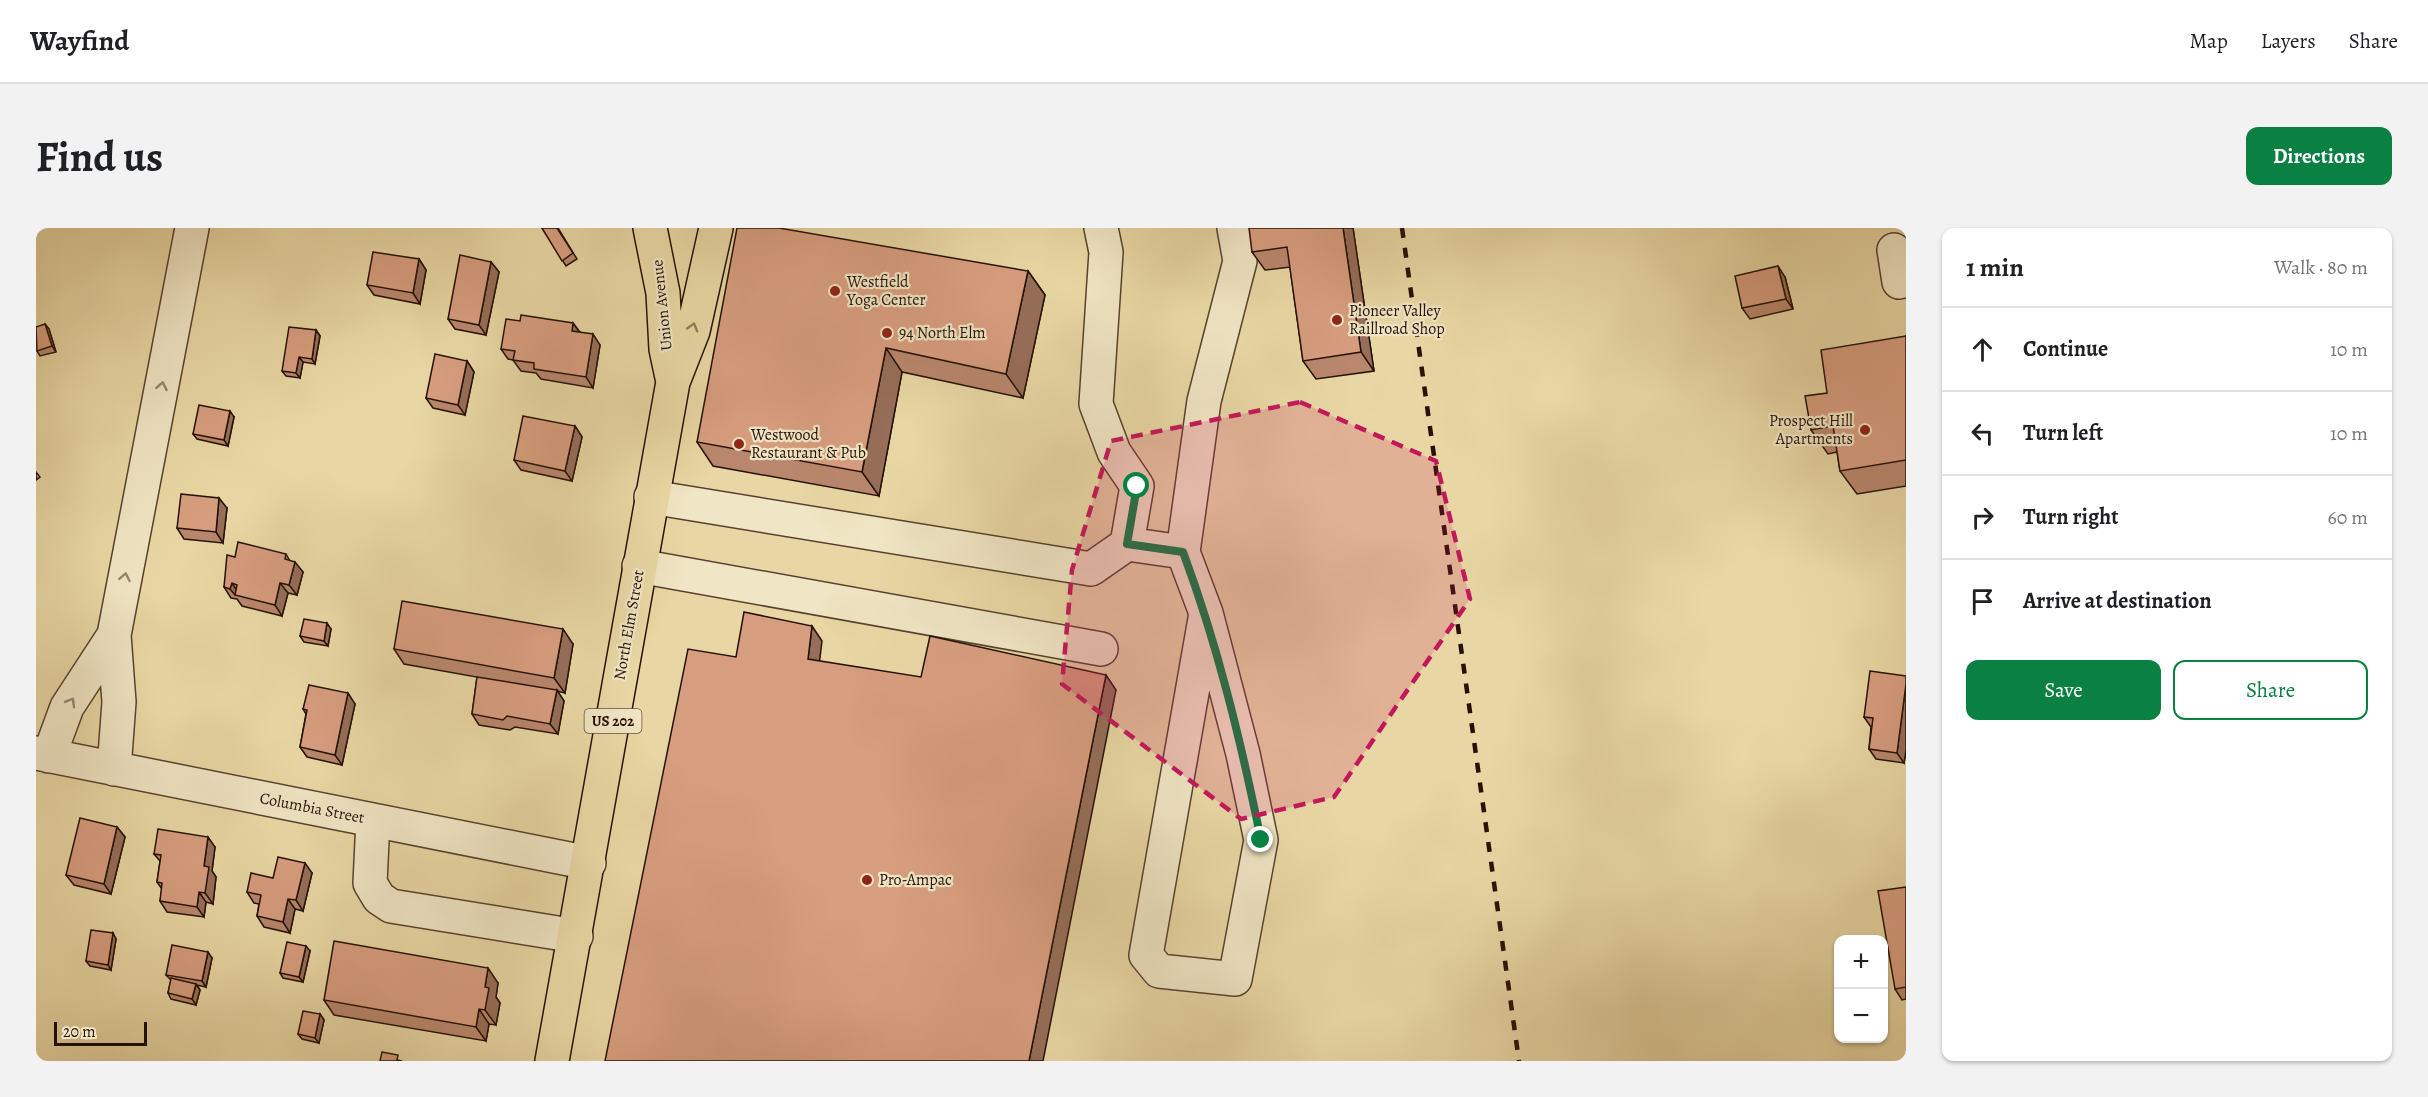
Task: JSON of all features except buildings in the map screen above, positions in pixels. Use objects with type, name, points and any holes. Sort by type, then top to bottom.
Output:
[{"type":"highway","name":"Union Avenue","points":[[650,228],[663,293],[666,349],[673,382]]},
{"type":"highway","name":"North Elm Street","points":[[552,1061],[673,382],[693,331],[716,228]]},
{"type":"street","points":[[114,769],[119,702],[114,635],[192,228]]},
{"type":"street","points":[[1101,228],[1106,252],[1096,404],[1114,452],[1137,486],[1127,544]]},
{"type":"street","points":[[1206,613],[1146,955],[1159,971],[1235,979],[1261,840],[1243,754],[1206,613],[1183,552],[1204,400],[1240,261],[1234,228]]},
{"type":"street","points":[[1893,250],[1899,282],[1906,280]]},
{"type":"street","points":[[651,497],[1091,569],[1127,544],[1183,552]]},
{"type":"street","points":[[639,566],[1101,649]]},
{"type":"street","points":[[43,754],[67,706],[114,635]]},
{"type":"street","name":"Columbia Street","points":[[43,754],[589,863]]},
{"type":"street","points":[[373,820],[370,883],[379,898],[392,906],[576,936]]},
{"type":"highlighted area","points":[[1300,402],[1436,461],[1470,599],[1334,797],[1241,819],[1062,684],[1072,570],[1111,441]]},
{"type":"railway","points":[[1402,228],[1519,1061]]},
{"type":"place","name":"Westfield Yoga Center","points":[[835,291]]},
{"type":"place","name":"Pioneer Valley Raillroad Shop","points":[[1337,320]]},
{"type":"place","name":"94 North Elm","points":[[887,333]]},
{"type":"place","name":"Prospect Hill Apartments","points":[[1865,430]]},
{"type":"place","name":"Westwood Restaurant & Pub","points":[[739,444]]},
{"type":"place","name":"Pro-Ampac","points":[[867,880]]},
{"type":"route","points":[[1137,486],[1127,544],[1183,552],[1206,613],[1243,754],[1261,840]]}]
